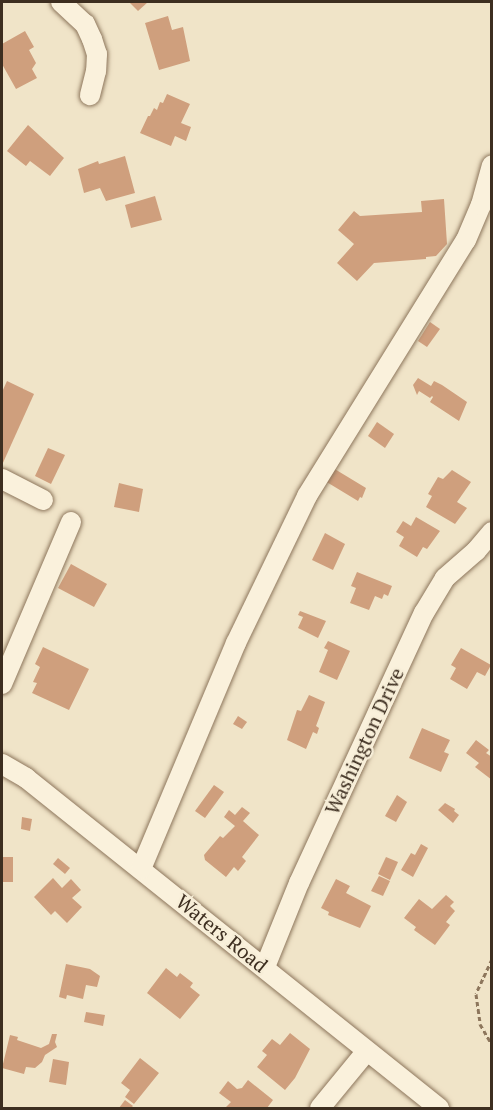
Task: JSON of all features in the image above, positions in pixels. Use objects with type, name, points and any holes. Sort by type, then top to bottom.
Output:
[{"type":"street","points":[[62,2],[85,24],[97,54],[96,71],[90,95]]},
{"type":"street","points":[[141,869],[236,643],[307,496],[466,240],[481,205],[492,165]]},
{"type":"street","points":[[2,479],[42,500]]},
{"type":"street","points":[[2,684],[71,522]]},
{"type":"street","name":"Washington Drive","points":[[265,967],[299,883],[424,613],[445,578],[476,551],[492,532]]},
{"type":"street","name":"Waters Road","points":[[2,764],[26,778],[265,967],[366,1052],[438,1108]]},
{"type":"street","points":[[320,1108],[366,1052]]},
{"type":"path","points":[[492,959],[477,994],[480,1024],[492,1045]]},
{"type":"building","points":[[129,2],[148,2],[138,11]]},
{"type":"building","points":[[168,16],[172,30],[183,27],[190,61],[159,70],[145,23]]},
{"type":"building","points":[[25,31],[34,47],[29,50],[36,63],[32,69],[37,78],[16,89],[2,64],[2,44]]},
{"type":"building","points":[[167,94],[190,104],[181,123],[191,127],[186,141],[175,136],[171,146],[140,133],[148,116],[154,108],[157,110]]},
{"type":"building","points":[[28,125],[64,158],[50,176],[30,161],[26,166],[7,151]]},
{"type":"building","points":[[125,156],[135,193],[106,201],[100,188],[84,193],[78,169],[98,161],[99,164]]},
{"type":"building","points":[[155,196],[162,220],[131,228],[125,205]]},
{"type":"building","points":[[444,199],[447,244],[436,256],[426,257],[426,259],[374,263],[357,281],[337,263],[354,244],[338,230],[354,211],[360,216],[422,212],[421,201]]},
{"type":"building","points":[[430,322],[440,329],[427,347],[418,341]]},
{"type":"building","points":[[418,378],[431,386],[434,381],[467,402],[459,421],[430,402],[432,396],[430,398],[419,391],[417,395],[413,385]]},
{"type":"building","points":[[7,381],[34,394],[2,465],[2,392]]},
{"type":"building","points":[[377,422],[394,434],[385,448],[368,436]]},
{"type":"building","points":[[48,448],[65,455],[51,484],[35,476]]},
{"type":"building","points":[[333,468],[366,488],[362,498],[360,497],[358,501],[325,481]]},
{"type":"building","points":[[452,470],[471,482],[457,502],[467,508],[455,524],[426,507],[432,496],[428,494],[438,477],[443,479]]},
{"type":"building","points":[[119,483],[143,489],[139,512],[114,507]]},
{"type":"building","points":[[416,517],[440,531],[427,549],[423,547],[417,557],[399,546],[404,537],[396,532],[403,521],[411,526]]},
{"type":"building","points":[[325,533],[345,544],[333,570],[312,560]]},
{"type":"building","points":[[71,564],[107,584],[94,607],[58,588]]},
{"type":"building","points":[[357,572],[392,586],[388,596],[384,594],[382,599],[375,596],[369,610],[350,603],[356,588],[351,586]]},
{"type":"building","points":[[300,611],[326,621],[318,638],[298,628],[303,617],[298,615]]},
{"type":"building","points":[[328,641],[350,651],[337,680],[319,672],[328,650],[324,648]]},
{"type":"building","points":[[43,647],[89,669],[69,710],[32,693],[37,683],[33,682],[40,667],[35,664]]},
{"type":"building","points":[[461,648],[491,665],[485,676],[477,672],[467,689],[450,679],[456,668],[451,665]]},
{"type":"building","points":[[309,695],[325,702],[316,726],[319,728],[317,734],[313,732],[306,749],[287,740],[297,710],[301,711]]},
{"type":"building","points":[[238,716],[247,722],[242,729],[233,724]]},
{"type":"building","points":[[422,728],[450,740],[444,752],[449,754],[441,772],[409,758]]},
{"type":"building","points":[[476,740],[489,750],[486,753],[492,757],[492,780],[475,767],[479,763],[466,753]]},
{"type":"building","points":[[214,785],[224,792],[205,818],[195,811]]},
{"type":"building","points":[[397,795],[407,802],[396,822],[385,816]]},
{"type":"building","points":[[445,803],[455,809],[454,811],[459,815],[453,823],[438,810]]},
{"type":"building","points":[[242,807],[250,813],[243,821],[259,835],[242,857],[246,861],[238,871],[234,867],[226,877],[205,860],[204,855],[220,836],[223,838],[235,826],[224,817],[229,810],[235,815]]},
{"type":"building","points":[[22,817],[32,819],[30,831],[21,829]]},
{"type":"building","points":[[421,844],[428,848],[413,877],[401,870],[411,853],[415,855]]},
{"type":"building","points":[[2,857],[13,857],[13,882],[2,882]]},
{"type":"building","points":[[386,857],[398,862],[390,880],[378,874]]},
{"type":"building","points":[[58,858],[70,868],[65,874],[53,864]]},
{"type":"building","points":[[379,876],[390,881],[383,896],[371,891]]},
{"type":"building","points":[[53,878],[62,888],[71,879],[81,890],[72,898],[82,907],[67,923],[55,911],[51,915],[34,897]]},
{"type":"building","points":[[336,879],[350,886],[346,893],[371,906],[360,928],[328,915],[329,912],[321,908]]},
{"type":"building","points":[[446,895],[454,902],[450,906],[455,911],[446,922],[450,925],[435,945],[414,930],[416,927],[404,918],[419,899],[432,909]]},
{"type":"building","points":[[66,964],[90,969],[100,976],[97,987],[86,985],[83,999],[67,995],[66,999],[59,997]]},
{"type":"building","points":[[166,968],[177,977],[180,973],[193,983],[190,987],[200,995],[180,1019],[147,993]]},
{"type":"building","points":[[86,1012],[105,1015],[103,1026],[84,1022]]},
{"type":"building","points":[[290,1033],[310,1049],[295,1078],[285,1090],[257,1067],[267,1055],[262,1051],[272,1039],[280,1045]]},
{"type":"building","points":[[52,1034],[57,1034],[55,1042],[57,1047],[45,1055],[42,1062],[35,1068],[26,1067],[24,1074],[2,1068],[10,1035],[18,1037],[17,1040],[41,1048],[49,1044]]},
{"type":"building","points":[[140,1058],[159,1073],[134,1104],[125,1097],[130,1090],[121,1083]]},
{"type":"building","points":[[53,1059],[69,1062],[66,1085],[49,1082]]},
{"type":"building","points":[[248,1080],[273,1100],[267,1108],[225,1108],[231,1102],[219,1093],[228,1081],[237,1089],[242,1088]]},
{"type":"building","points":[[125,1100],[133,1106],[119,1108]]}]
